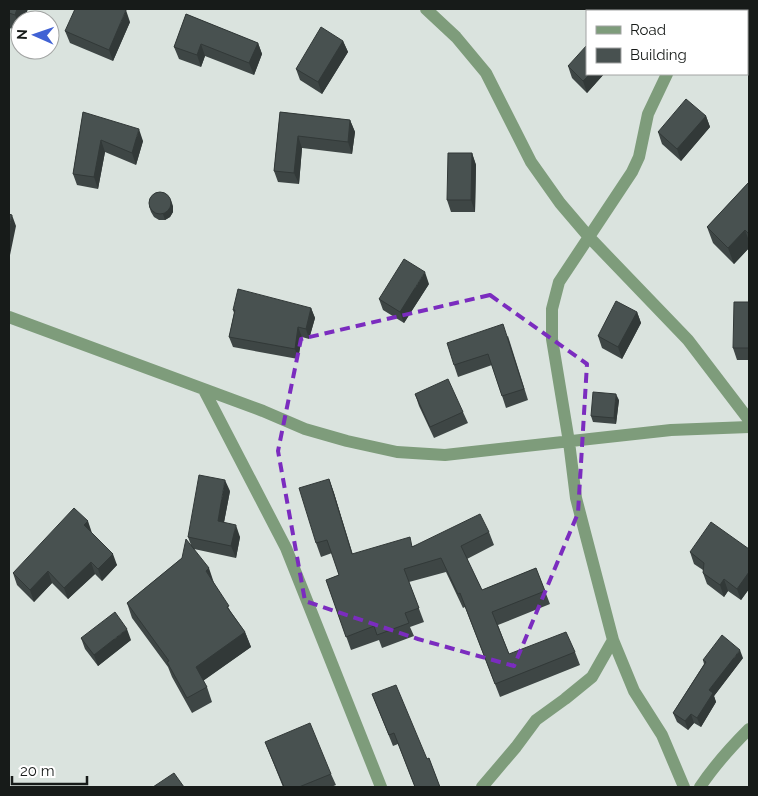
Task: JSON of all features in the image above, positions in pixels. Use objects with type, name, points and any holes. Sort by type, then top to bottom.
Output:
[{"type":"street","points":[[426,9],[456,37],[486,73],[531,162],[560,203],[589,237],[688,340],[749,420]]},
{"type":"street","points":[[667,75],[648,114],[639,157],[632,172],[559,282],[552,308],[552,339],[576,498],[614,640],[634,691],[662,735],[684,787]]},
{"type":"street","points":[[9,317],[263,411],[305,429],[397,452],[445,456],[671,430],[749,427]]},
{"type":"street","points":[[204,390],[286,548],[381,787]]},
{"type":"street","points":[[482,787],[536,720],[592,677],[614,640]]},
{"type":"street","points":[[700,787],[749,729]]},
{"type":"highlighted area","points":[[490,295],[587,364],[578,513],[514,666],[418,639],[305,601],[278,451],[301,339]]},
{"type":"building","points":[[75,9],[126,10],[109,50],[65,31]]},
{"type":"building","points":[[186,14],[258,43],[249,63],[201,44],[197,55],[174,47]]},
{"type":"building","points":[[321,27],[343,41],[318,82],[296,69]]},
{"type":"building","points":[[586,46],[586,75],[589,75],[583,81],[568,66]]},
{"type":"building","points":[[686,99],[706,116],[677,149],[658,132]]},
{"type":"building","points":[[83,112],[139,129],[132,153],[101,140],[94,177],[73,174]]},
{"type":"building","points":[[280,112],[350,120],[348,142],[298,136],[294,173],[274,171]]},
{"type":"building","points":[[448,153],[472,153],[471,200],[447,200]]},
{"type":"building","points":[[749,182],[749,234],[745,230],[728,248],[707,227]]},
{"type":"building","points":[[160,192],[168,195],[171,203],[168,211],[160,214],[152,211],[149,203],[152,195]]},
{"type":"building","points":[[9,214],[12,215],[9,228]]},
{"type":"building","points":[[404,259],[425,272],[400,312],[379,299]]},
{"type":"building","points":[[238,289],[311,308],[306,329],[298,327],[295,349],[229,337]]},
{"type":"building","points":[[616,301],[637,312],[618,347],[598,336]]},
{"type":"building","points":[[734,302],[749,302],[749,348],[733,348]]},
{"type":"building","points":[[503,324],[524,389],[502,396],[488,354],[454,365],[447,343]]},
{"type":"building","points":[[448,379],[463,412],[430,427],[415,394]]},
{"type":"building","points":[[593,392],[616,394],[614,418],[591,416]]},
{"type":"building","points":[[199,475],[225,480],[218,521],[236,525],[231,546],[188,537]]},
{"type":"building","points":[[329,479],[352,554],[410,537],[412,547],[480,514],[489,532],[461,546],[482,590],[536,568],[545,591],[492,612],[509,654],[566,632],[575,652],[495,684],[460,593],[458,594],[441,558],[404,569],[419,608],[405,613],[409,623],[377,635],[374,626],[346,637],[326,580],[339,575],[327,540],[316,543],[299,488]]},
{"type":"building","points":[[74,508],[88,521],[84,525],[113,554],[98,569],[91,562],[64,588],[48,571],[30,590],[13,573]]},
{"type":"building","points":[[711,522],[749,549],[749,572],[737,589],[724,579],[720,585],[703,573],[704,563],[690,552]]},
{"type":"building","points":[[186,539],[209,568],[206,571],[229,606],[227,607],[245,632],[196,667],[207,687],[187,698],[167,662],[169,661],[127,603],[182,558]]},
{"type":"building","points":[[115,612],[127,629],[94,655],[81,638]]},
{"type":"building","points":[[722,635],[740,650],[709,690],[713,693],[697,718],[691,714],[685,721],[673,713],[706,662],[703,660]]},
{"type":"building","points":[[396,685],[440,787],[415,787],[394,733],[389,735],[372,694]]},
{"type":"building","points":[[310,723],[331,774],[299,787],[284,787],[265,742]]},
{"type":"building","points":[[174,773],[184,787],[153,787]]}]
